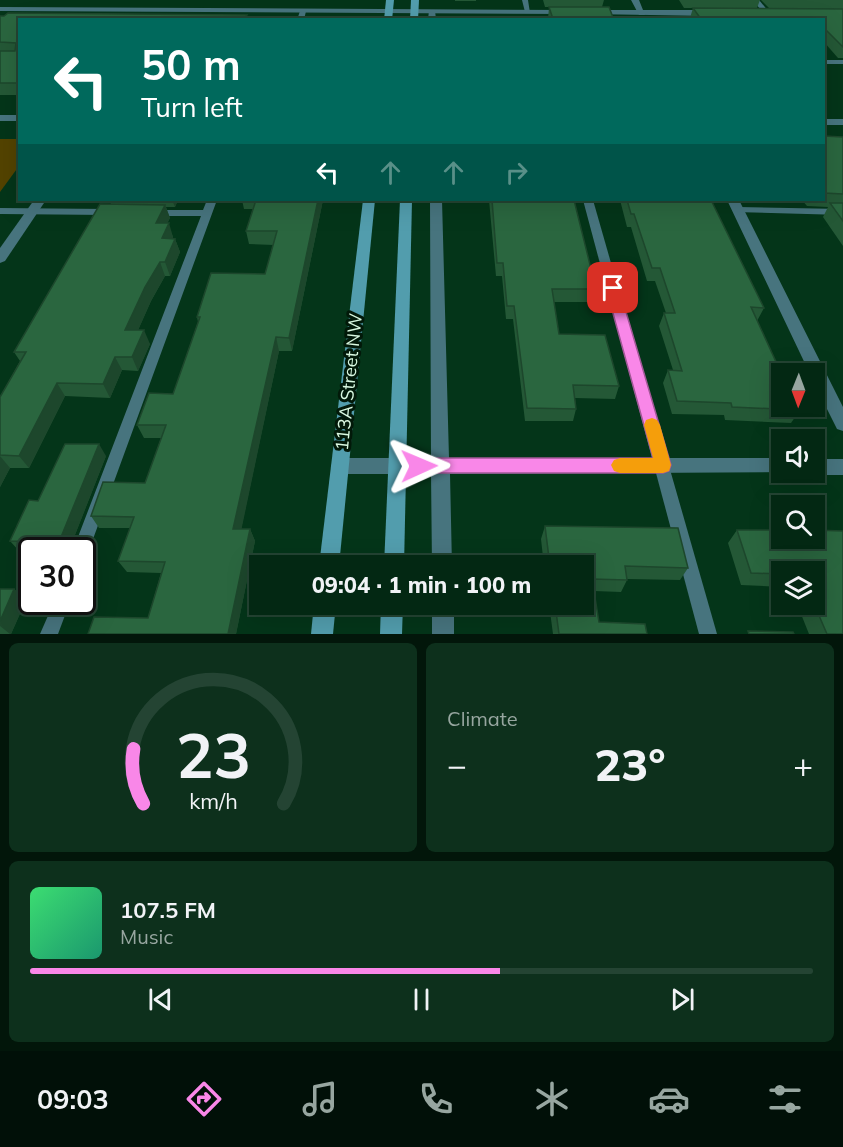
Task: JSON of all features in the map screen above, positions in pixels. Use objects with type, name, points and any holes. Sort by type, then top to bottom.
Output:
[{"type":"main road","points":[[388,15],[390,0]]},
{"type":"main road","points":[[414,16],[415,0]]},
{"type":"main road","name":"113A Street NW","points":[[330,555],[369,201]]},
{"type":"main road","points":[[394,555],[406,201]]},
{"type":"main road","points":[[322,634],[324,615]]},
{"type":"main road","points":[[391,634],[392,615]]},
{"type":"street","points":[[635,0],[642,13]]},
{"type":"street","points":[[0,9],[414,16],[574,12]]},
{"type":"street","points":[[585,12],[722,13]]},
{"type":"street","points":[[756,13],[778,14]]},
{"type":"street","points":[[0,118],[18,118]]},
{"type":"street","points":[[825,122],[843,122]]},
{"type":"street","points":[[0,258],[39,201]]},
{"type":"street","points":[[436,201],[442,555]]},
{"type":"street","points":[[735,205],[843,424]]},
{"type":"street","points":[[340,466],[771,466]]},
{"type":"street","points":[[825,467],[843,467]]},
{"type":"street","points":[[443,615],[443,634]]},
{"type":"lane","points":[[525,0],[528,12]]},
{"type":"lane","points":[[755,0],[767,14]]},
{"type":"lane","points":[[825,62],[843,62]]},
{"type":"lane","points":[[86,537],[212,201]]},
{"type":"lane","points":[[588,201],[708,634]]},
{"type":"lane","points":[[735,205],[843,212]]},
{"type":"lane","points":[[0,211],[125,213]]},
{"type":"lane","points":[[148,213],[207,213]]},
{"type":"lane","points":[[49,634],[57,615]]},
{"type":"shaded area","points":[[0,139],[18,139],[18,167],[0,192]]},
{"type":"building","points":[[549,7],[609,7],[613,18],[553,18]]},
{"type":"building","points":[[693,8],[843,9],[843,47],[825,31],[825,18],[700,18]]},
{"type":"building","points":[[8,13],[247,15],[245,18],[18,18],[18,83],[0,83],[0,51],[15,51],[16,43],[0,42],[0,16]]},
{"type":"building","points":[[825,136],[843,137],[843,194],[825,193]]},
{"type":"building","points":[[256,201],[318,201],[289,338],[276,337],[233,529],[250,529],[228,634],[88,634],[94,617],[148,618],[165,562],[118,561],[134,517],[91,516],[103,482],[145,483],[166,425],[137,425],[149,393],[173,394],[200,317],[197,317],[211,273],[265,274],[277,231],[246,231]]},
{"type":"building","points":[[492,201],[574,201],[596,289],[552,289],[559,334],[605,335],[619,386],[573,385],[576,409],[527,408],[514,306],[507,306],[503,263],[497,263]]},
{"type":"building","points":[[627,201],[711,201],[764,308],[751,307],[777,363],[771,363],[771,409],[732,407],[731,403],[677,401],[668,370],[682,371],[664,313],[675,313],[660,268],[652,268],[634,214],[631,214]]},
{"type":"building","points":[[830,203],[843,203],[843,221]]},
{"type":"building","points":[[100,204],[165,205],[156,223],[169,223],[162,238],[175,239],[165,262],[160,262],[145,287],[125,330],[144,330],[132,357],[115,357],[103,384],[57,383],[19,456],[0,455],[0,397],[26,352],[14,352]]},
{"type":"building","points":[[65,444],[99,444],[61,537],[18,537],[18,541],[10,541],[29,500],[38,501]]},
{"type":"building","points":[[545,526],[678,528],[688,568],[625,566],[627,580],[594,579],[594,555],[549,555]]},
{"type":"building","points":[[737,530],[771,530],[771,549],[825,549],[825,530],[843,531],[843,634],[827,634],[819,615],[825,615],[825,561],[771,561],[771,574],[751,573]]},
{"type":"building","points":[[0,589],[14,589],[0,621]]},
{"type":"building","points":[[594,591],[599,622],[645,624],[647,634],[559,634],[556,615],[594,615]]},
{"type":"building","points":[[748,631],[793,632],[794,634],[749,634]]},
{"type":"slow traffic","points":[[620,465],[663,465],[652,425]]},
{"type":"route","points":[[419,466],[663,465],[613,288]]}]
